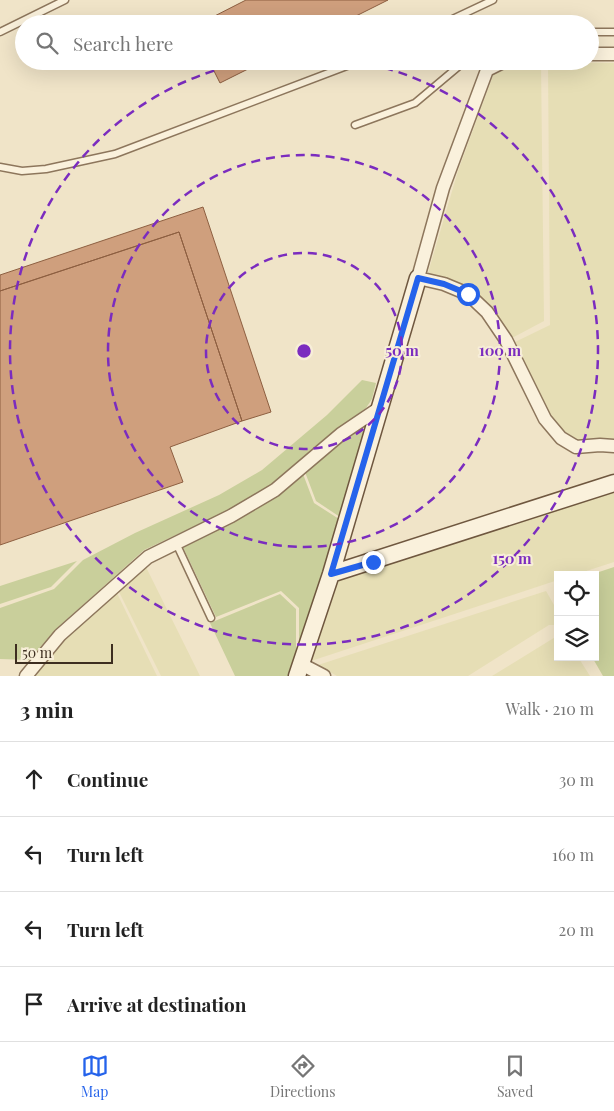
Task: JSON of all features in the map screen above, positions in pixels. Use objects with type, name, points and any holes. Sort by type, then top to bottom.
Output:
[{"type":"street","points":[[599,54],[614,54]]},
{"type":"street","points":[[324,676],[299,670],[331,574],[381,407],[443,188],[487,70]]},
{"type":"street","points":[[418,278],[444,284],[468,294],[487,312],[506,340],[545,419],[561,438],[576,447],[614,446]]},
{"type":"street","points":[[26,676],[60,635],[148,557],[231,516],[275,490],[341,434],[381,407]]},
{"type":"street","points":[[331,574],[614,483]]},
{"type":"lane","points":[[35,15],[65,0]]},
{"type":"lane","points":[[461,15],[493,0]]},
{"type":"lane","points":[[0,32],[15,25]]},
{"type":"lane","points":[[599,32],[614,32]]},
{"type":"lane","points":[[0,167],[22,171],[46,169],[115,154],[336,70]]},
{"type":"lane","points":[[356,125],[415,102],[454,70]]},
{"type":"lane","points":[[176,543],[211,618]]},
{"type":"shaded area","points":[[599,63],[614,63],[614,441],[578,442],[566,435],[550,416],[515,342],[550,325],[548,70],[599,70]]},
{"type":"shaded area","points":[[501,70],[541,70],[544,321],[512,338],[492,309],[472,289],[428,273],[458,171],[494,73]]},
{"type":"shaded area","points":[[614,492],[614,562],[586,571],[554,571],[554,581],[311,661],[338,579]]},
{"type":"shaded area","points":[[146,567],[200,676],[161,676],[119,592]]},
{"type":"shaded area","points":[[546,591],[554,605],[554,625],[549,625],[468,676],[337,676],[318,665]]},
{"type":"shaded area","points":[[117,593],[157,676],[33,676],[65,639]]},
{"type":"shaded area","points":[[554,638],[554,661],[581,661],[590,676],[492,676]]},
{"type":"green space","points":[[362,380],[376,383],[372,399],[366,408],[270,485],[229,510],[144,550],[55,630],[29,660],[0,659],[0,608],[54,589],[83,560],[135,533],[219,495],[262,470],[327,415]]},
{"type":"green space","points":[[359,429],[368,433],[340,517],[316,501],[305,472],[344,438]]},
{"type":"green space","points":[[303,474],[314,503],[339,519],[299,650],[299,608],[281,591],[216,617],[182,545]]},
{"type":"green space","points":[[77,561],[51,587],[0,604],[0,586]]},
{"type":"green space","points":[[614,567],[614,676],[603,676],[594,661],[599,661],[599,572]]},
{"type":"green space","points":[[280,594],[296,609],[296,656],[292,676],[235,676],[210,623]]},
{"type":"building","points":[[246,0],[388,0],[358,15],[217,15]]},
{"type":"building","points":[[214,70],[246,70],[220,83]]},
{"type":"building","points":[[203,207],[271,412],[242,421],[179,232],[0,291],[0,275]]},
{"type":"building","points":[[179,232],[242,421],[170,447],[183,482],[0,545],[0,291]]},
{"type":"route","points":[[373,562],[331,574],[418,278],[444,284],[468,294]]}]
